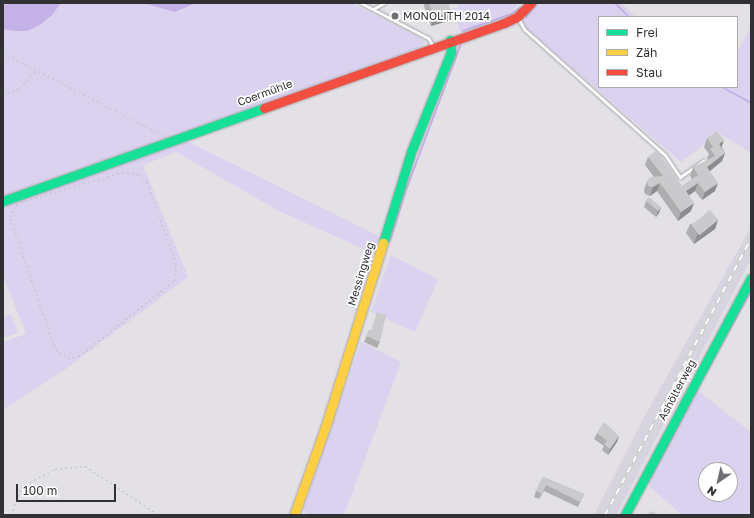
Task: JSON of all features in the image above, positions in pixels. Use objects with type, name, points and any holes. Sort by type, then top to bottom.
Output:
[{"type":"street","name":"Coermühle","points":[[3,201],[169,140],[517,17],[531,3]]},
{"type":"street","name":"Messingweg","points":[[294,515],[326,424],[411,152],[451,52],[450,40]]},
{"type":"street","name":"Ashölterweg","points":[[625,515],[751,278]]},
{"type":"lane","points":[[361,3],[428,38],[433,46]]},
{"type":"lane","points":[[373,9],[384,3]]},
{"type":"lane","points":[[517,17],[524,28],[665,155],[680,178],[704,160]]},
{"type":"path","points":[[3,53],[154,129],[169,140]]},
{"type":"path","points":[[3,95],[20,88],[36,70]]},
{"type":"path","points":[[122,172],[138,174],[147,182],[176,264],[174,281],[79,356],[70,358],[64,356],[57,351],[54,343],[11,223],[12,210],[21,202],[122,172]]},
{"type":"path","points":[[11,515],[21,487],[55,469],[85,466],[159,515]]},
{"type":"shaded area","points":[[3,3],[352,3],[421,38],[425,42],[420,48],[3,196]]},
{"type":"shaded area","points":[[10,3],[61,3],[52,15],[40,25],[27,31],[14,31],[3,29],[3,6]]},
{"type":"shaded area","points":[[143,3],[196,3],[175,12]]},
{"type":"shaded area","points":[[460,3],[519,3],[511,12],[460,32],[453,7],[457,9]]},
{"type":"shaded area","points":[[539,3],[621,3],[635,16],[598,16],[598,88],[738,88],[738,51],[751,27],[751,153],[719,133],[681,162],[520,23]]},
{"type":"shaded area","points":[[169,141],[187,141],[381,237],[370,252],[279,211],[176,152],[143,165],[188,277],[66,369],[3,410],[3,342],[26,334],[3,276],[3,207],[28,198],[23,194]]},
{"type":"shaded area","points":[[751,227],[751,259],[616,515],[594,515],[643,419]]},
{"type":"shaded area","points":[[391,255],[438,279],[415,332],[371,312]]},
{"type":"shaded area","points":[[11,314],[18,333],[3,338],[3,317]]},
{"type":"shaded area","points":[[361,342],[401,362],[344,515],[307,515],[303,509]]},
{"type":"shaded area","points":[[697,390],[751,432],[751,515],[682,515],[649,486]]},
{"type":"building","points":[[429,3],[448,3],[451,12],[434,17]]},
{"type":"building","points":[[717,131],[724,140],[719,144],[725,153],[707,167],[718,183],[705,192],[698,183],[686,191],[694,203],[681,212],[660,183],[653,187],[648,186],[647,181],[650,177],[663,176],[648,157],[657,150],[682,186],[698,175],[693,167],[715,156],[710,149],[713,147],[707,138]]},
{"type":"building","points":[[649,197],[661,207],[658,211],[646,201]]},
{"type":"building","points":[[710,210],[718,220],[700,235],[691,225]]},
{"type":"building","points":[[377,312],[386,315],[380,342],[366,336],[369,330],[371,331]]},
{"type":"building","points":[[604,422],[619,436],[610,449],[604,444],[607,441],[597,433]]},
{"type":"building","points":[[543,477],[584,494],[580,502],[546,485],[542,494],[536,491]]},
{"type":"building","points":[[650,511],[659,515],[648,515]]},
{"type":"waterway","points":[[526,17],[537,3]]},
{"type":"waterway","points":[[615,3],[628,16]]},
{"type":"waterway","points":[[463,31],[511,14],[520,8]]},
{"type":"waterway","points":[[507,26],[514,24]]},
{"type":"waterway","points":[[390,241],[406,190],[462,41]]},
{"type":"waterway","points":[[724,88],[751,103]]},
{"type":"waterway","points":[[700,384],[751,291]]},
{"type":"waterway","points":[[649,482],[697,390]]},
{"type":"railway","points":[[605,515],[751,238]]},
{"type":"traffic: fast","points":[[383,243],[411,152],[451,52],[450,40]]},
{"type":"traffic: fast","points":[[3,201],[264,108]]},
{"type":"traffic: fast","points":[[625,515],[751,278]]},
{"type":"traffic: slow","points":[[294,515],[326,425],[383,243]]},
{"type":"traffic: jam","points":[[264,108],[504,23],[517,17],[531,3]]},
{"type":"place","name":"MONOLITH 2014","points":[[395,16]]}]
